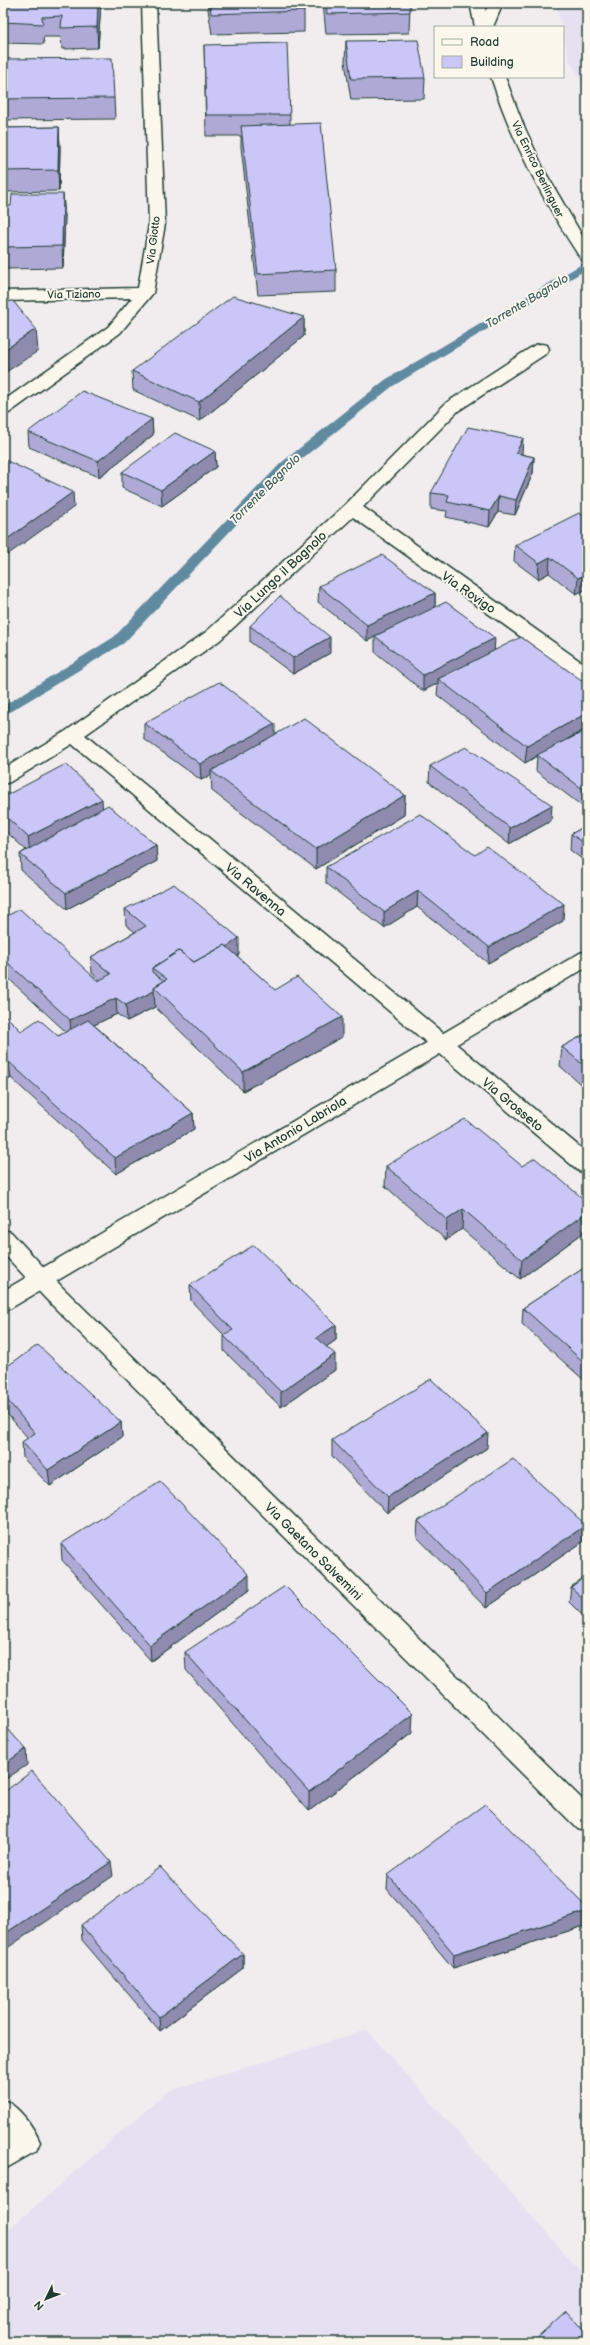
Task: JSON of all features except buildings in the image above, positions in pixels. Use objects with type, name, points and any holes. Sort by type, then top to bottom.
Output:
[{"type":"street","name":"Via Giotto","points":[[145,293],[157,224],[149,3]]},
{"type":"street","points":[[477,3],[482,26]]},
{"type":"street","points":[[486,26],[496,3]]},
{"type":"street","name":"Via Enrico Berlinguer","points":[[498,78],[508,108],[527,150],[565,223],[587,256]]},
{"type":"street","name":"Via Tiziano","points":[[3,296],[145,293]]},
{"type":"street","points":[[3,410],[114,330],[145,293]]},
{"type":"street","name":"Via Lungo il Bagnolo","points":[[3,778],[73,735],[213,636],[352,508],[452,407],[541,349]]},
{"type":"street","name":"Via Rovigo","points":[[352,508],[587,675]]},
{"type":"street","name":"Via Ravenna","points":[[73,735],[440,1043]]},
{"type":"street","name":"Via Antonio Labriola","points":[[3,1302],[440,1043],[587,958]]},
{"type":"street","name":"Via Grosseto","points":[[440,1043],[587,1165]]},
{"type":"street","name":"Via Gaetano Salvemini","points":[[3,1238],[42,1279],[587,1821]]},
{"type":"street","points":[[3,2113],[26,2142],[3,2157]]},
{"type":"shaded area","points":[[556,3],[587,3],[587,90],[569,60],[564,38],[564,26],[561,26]]},
{"type":"shaded area","points":[[367,2030],[587,2278],[587,2342],[3,2342],[3,2234],[168,2091]]},
{"type":"waterway","name":"Torrente Bagnolo","points":[[3,712],[119,640],[285,466],[389,383],[587,264]]}]
